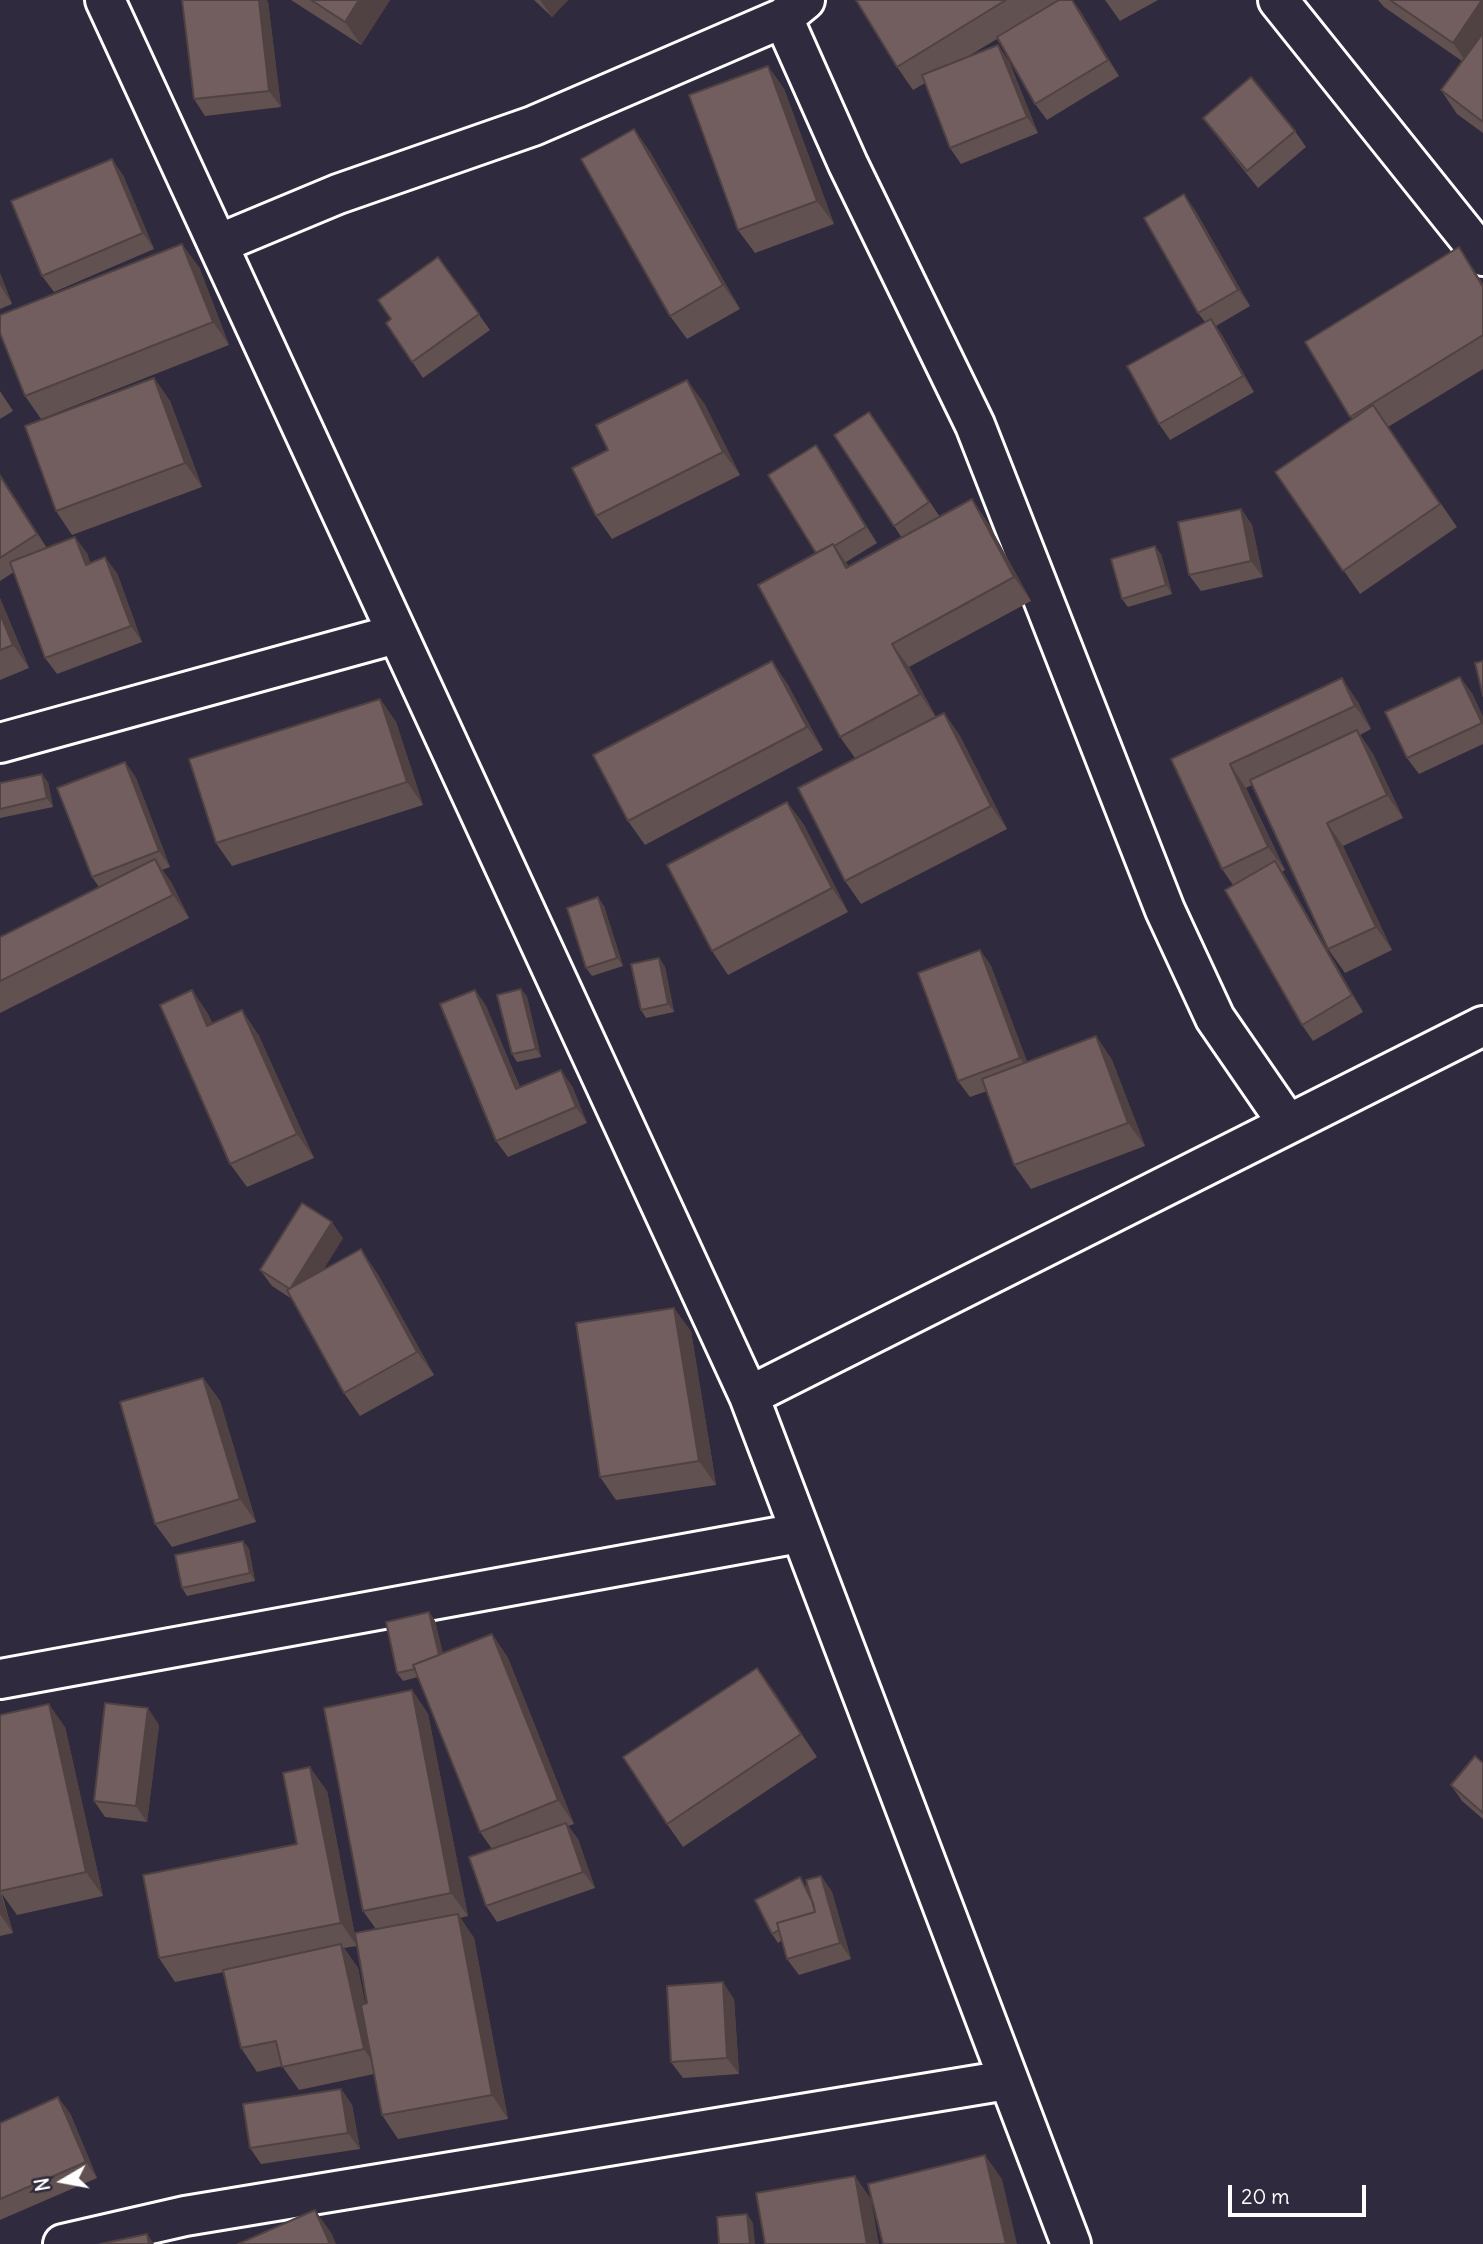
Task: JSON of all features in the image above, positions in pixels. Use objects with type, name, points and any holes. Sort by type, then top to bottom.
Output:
[{"type":"street","points":[[105,0],[749,1396],[1071,2244]]},
{"type":"street","points":[[1278,0],[1483,256]]},
{"type":"street","points":[[218,244],[338,194],[533,126],[794,9],[848,164],[975,425],[1165,909],[1215,1018],[1288,1125]]},
{"type":"street","points":[[0,743],[396,634]]},
{"type":"street","points":[[749,1396],[1483,1026]]},
{"type":"street","points":[[0,1679],[799,1533]]},
{"type":"street","points":[[63,2244],[185,2216],[1007,2080]]},
{"type":"building","points":[[182,0],[259,0],[269,91],[194,99]]},
{"type":"building","points":[[311,0],[359,0],[345,22]]},
{"type":"building","points":[[856,0],[1006,0],[897,67]]},
{"type":"building","points":[[1059,0],[1072,0],[1108,60],[1035,104],[997,37]]},
{"type":"building","points":[[1390,0],[1482,0],[1453,43]]},
{"type":"building","points":[[1483,33],[1483,122],[1441,90]]},
{"type":"building","points":[[998,45],[1027,117],[950,148],[922,75]]},
{"type":"building","points":[[768,66],[817,201],[738,230],[689,95]]},
{"type":"building","points":[[1251,77],[1295,131],[1247,171],[1203,118]]},
{"type":"building","points":[[634,129],[723,285],[670,316],[581,159]]},
{"type":"building","points":[[112,159],[143,233],[42,276],[11,201]]},
{"type":"building","points":[[1184,194],[1238,290],[1198,313],[1144,218]]},
{"type":"building","points":[[182,244],[213,322],[25,396],[0,333],[0,315]]},
{"type":"building","points":[[1459,247],[1483,287],[1483,335],[1350,417],[1305,342]]},
{"type":"building","points":[[438,257],[479,314],[412,362],[386,323],[391,319],[378,300]]},
{"type":"building","points":[[1211,319],[1243,376],[1159,424],[1127,366]]},
{"type":"building","points":[[154,378],[185,463],[56,511],[25,426]]},
{"type":"building","points":[[687,380],[723,452],[596,516],[572,468],[608,450],[596,425]]},
{"type":"building","points":[[1373,405],[1440,504],[1343,571],[1275,472]]},
{"type":"building","points":[[869,412],[929,502],[894,526],[834,435]]},
{"type":"building","points":[[816,445],[866,527],[816,553],[768,475]]},
{"type":"building","points":[[0,476],[37,534],[0,558]]},
{"type":"building","points":[[972,499],[1014,577],[892,644],[920,694],[840,737],[758,585],[833,544],[846,568]]},
{"type":"building","points":[[1241,509],[1251,561],[1189,575],[1178,522]]},
{"type":"building","points":[[75,537],[86,565],[105,557],[131,626],[45,658],[10,562]]},
{"type":"building","points":[[1155,546],[1166,585],[1122,599],[1111,559]]},
{"type":"building","points":[[0,614],[13,645],[0,650]]},
{"type":"building","points":[[772,661],[807,727],[628,821],[593,755]]},
{"type":"building","points":[[1483,661],[1483,696],[1475,663]]},
{"type":"building","points":[[1460,677],[1482,723],[1407,758],[1385,712]]},
{"type":"building","points":[[1342,678],[1355,706],[1230,764],[1268,847],[1222,869],[1171,759]]},
{"type":"building","points":[[380,699],[407,782],[216,843],[189,759]]},
{"type":"building","points":[[944,713],[991,806],[845,881],[798,788]]},
{"type":"building","points":[[1357,730],[1387,795],[1327,823],[1376,927],[1328,949],[1250,780]]},
{"type":"building","points":[[125,762],[159,851],[92,877],[57,788]]},
{"type":"building","points":[[42,774],[47,798],[0,809],[0,783]]},
{"type":"building","points":[[787,802],[832,888],[712,951],[667,865]]},
{"type":"building","points":[[155,859],[173,895],[0,981],[0,937]]},
{"type":"building","points":[[1275,861],[1352,995],[1302,1025],[1225,890]]},
{"type":"building","points":[[598,897],[617,958],[586,968],[567,908]]},
{"type":"building","points":[[980,950],[1020,1058],[958,1081],[918,973]]},
{"type":"building","points":[[659,958],[668,1004],[641,1010],[631,964]]},
{"type":"building","points":[[521,989],[536,1049],[512,1054],[497,995]]},
{"type":"building","points":[[192,990],[207,1026],[242,1010],[297,1134],[230,1164],[160,1005]]},
{"type":"building","points":[[475,990],[516,1089],[561,1070],[576,1107],[496,1141],[440,1004]]},
{"type":"building","points":[[1096,1036],[1128,1123],[1014,1165],[982,1079]]},
{"type":"building","points":[[302,1203],[332,1222],[290,1289],[260,1270]]},
{"type":"building","points":[[361,1249],[417,1352],[344,1393],[287,1290]]},
{"type":"building","points":[[674,1308],[699,1461],[600,1477],[576,1323]]},
{"type":"building","points":[[203,1378],[240,1499],[155,1524],[120,1402]]},
{"type":"building","points":[[243,1541],[250,1573],[182,1588],[175,1555]]},
{"type":"building","points":[[429,1612],[439,1655],[413,1665],[415,1669],[397,1673],[386,1622]]},
{"type":"building","points":[[492,1634],[558,1800],[480,1832],[413,1665]]},
{"type":"building","points":[[757,1668],[801,1734],[667,1824],[623,1757]]},
{"type":"building","points":[[412,1690],[451,1893],[363,1911],[324,1708]]},
{"type":"building","points":[[105,1703],[148,1708],[136,1806],[94,1801]]},
{"type":"building","points":[[49,1704],[86,1872],[0,1891],[0,1715]]},
{"type":"building","points":[[1475,1756],[1483,1763],[1483,1813],[1451,1785]]},
{"type":"building","points":[[310,1767],[341,1923],[159,1958],[143,1875],[297,1844],[283,1773]]},
{"type":"building","points":[[566,1823],[583,1872],[486,1906],[469,1857]]},
{"type":"building","points":[[821,1876],[840,1943],[787,1959],[777,1923],[815,1912],[806,1880]]},
{"type":"building","points":[[800,1877],[815,1912],[777,1923],[779,1930],[772,1934],[755,1900]]},
{"type":"building","points":[[458,1914],[492,2095],[382,2115],[361,2005],[367,2003],[355,1933]]},
{"type":"building","points":[[341,1944],[364,2049],[282,2067],[276,2041],[241,2048],[223,1970]]},
{"type":"building","points":[[723,1982],[727,2058],[671,2062],[667,1986]]},
{"type":"building","points":[[341,2089],[348,2133],[250,2148],[243,2104]]},
{"type":"building","points":[[58,2097],[86,2162],[0,2199],[0,2123]]},
{"type":"building","points":[[985,2155],[1006,2244],[883,2244],[868,2184]]},
{"type":"building","points":[[855,2176],[867,2244],[765,2244],[756,2193]]},
{"type":"building","points":[[315,2210],[330,2244],[238,2244]]},
{"type":"building","points":[[747,2214],[750,2244],[719,2244],[717,2217]]},
{"type":"building","points":[[147,2234],[149,2244],[100,2244]]}]
